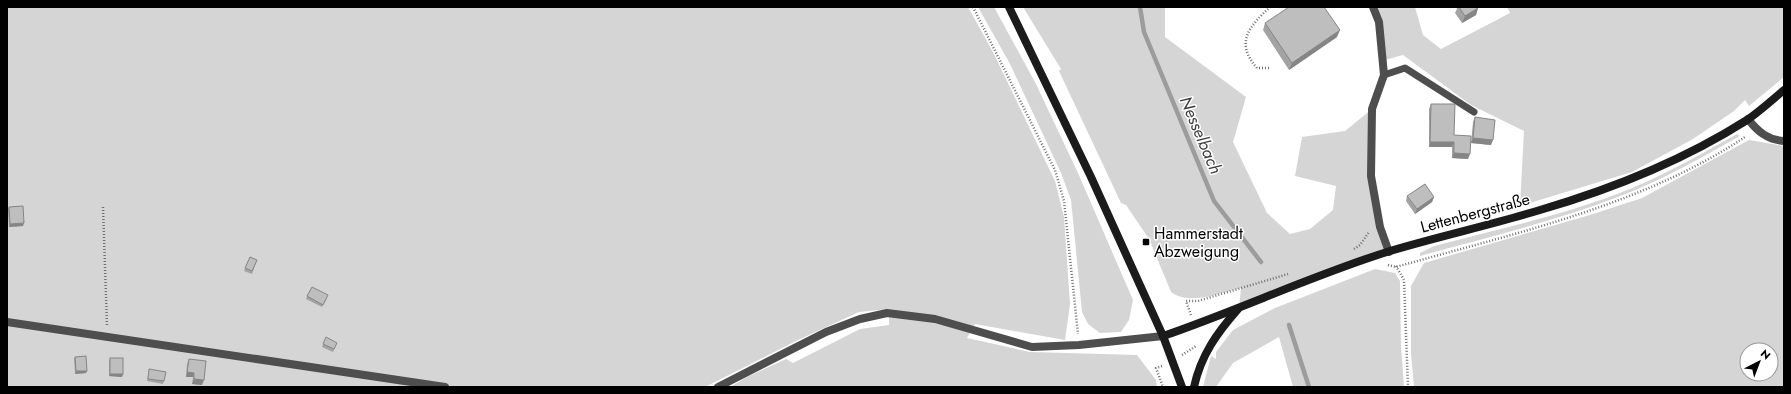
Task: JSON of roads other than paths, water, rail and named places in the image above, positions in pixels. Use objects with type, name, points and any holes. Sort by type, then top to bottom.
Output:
[{"type":"street","points":[[1009,7],[1088,170],[1163,336],[1182,387]]},
{"type":"street","points":[[1373,7],[1379,22],[1384,75],[1372,109],[1371,176],[1380,227],[1389,252]]},
{"type":"street","name":"Lettenbergstraße","points":[[1163,336],[1194,326],[1287,288],[1389,252],[1541,210],[1619,184],[1692,150],[1748,119],[1784,90]]},
{"type":"street","points":[[1748,119],[1756,130],[1773,140],[1784,142]]},
{"type":"street","points":[[1194,387],[1202,359],[1208,346],[1239,308]]},
{"type":"street","points":[[718,387],[826,332],[860,319],[887,313],[935,319],[1032,347],[1079,345],[1163,336]]},
{"type":"street","points":[[7,322],[445,387]]},
{"type":"lane","points":[[1384,75],[1405,68],[1474,112]]},
{"type":"waterway","name":"Nesselbach","points":[[1140,7],[1144,32],[1214,201],[1261,262]]},
{"type":"waterway","name":"Nesselbach","points":[[1289,325],[1309,387]]},
{"type":"place","name":"Hammerstadt Abzweigung","points":[[1146,242]]}]
